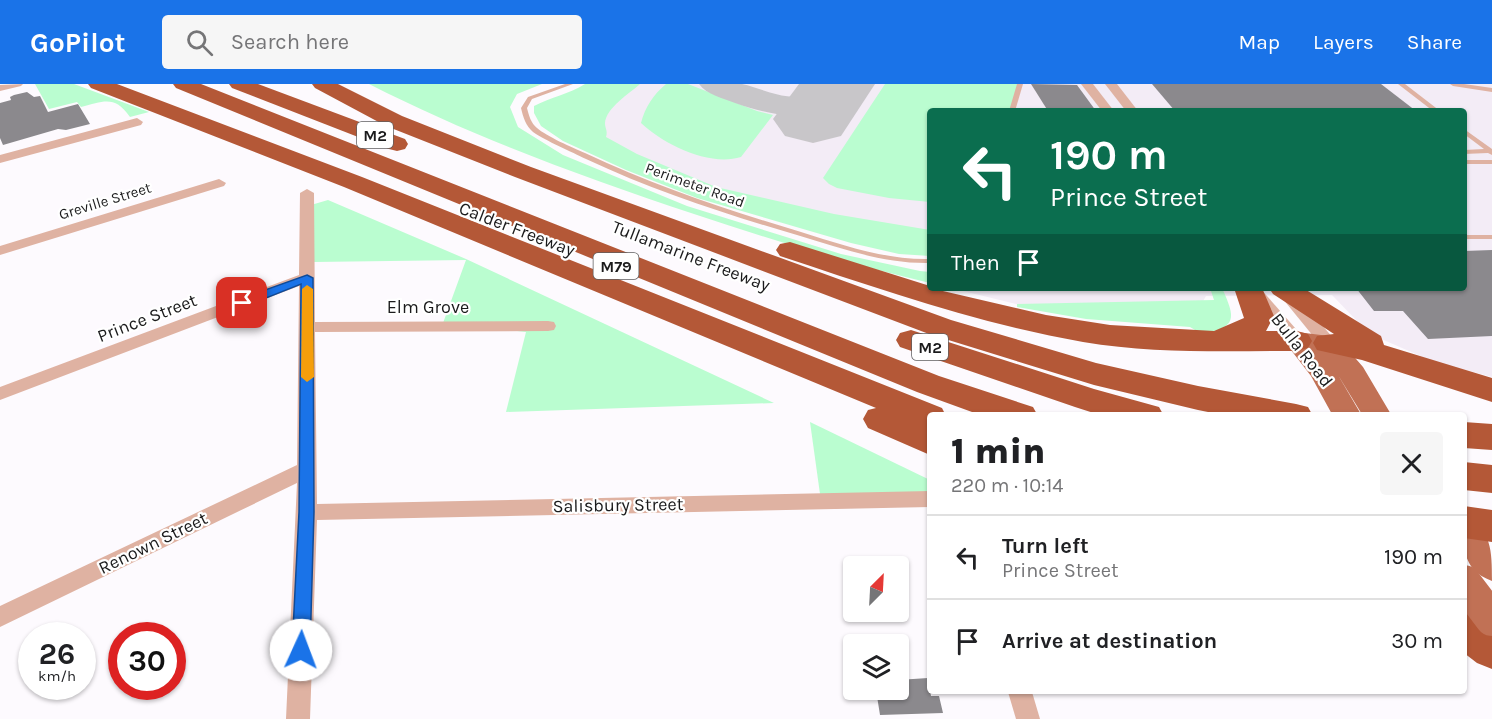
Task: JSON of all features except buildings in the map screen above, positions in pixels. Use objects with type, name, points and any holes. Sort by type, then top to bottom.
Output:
[{"type":"highway","name":"Calder Freeway","points":[[142,84],[305,149],[927,384]]},
{"type":"highway","name":"Tullamarine Freeway","points":[[183,84],[927,384],[1009,412]]},
{"type":"highway","name":"Tullamarine Freeway","points":[[239,84],[963,359],[1133,412]]},
{"type":"highway","name":"Calder Freeway","points":[[304,84],[336,105],[512,187]]},
{"type":"highway","points":[[322,84],[394,121],[502,164],[940,327],[1128,382],[1274,412]]},
{"type":"highway","points":[[348,84],[410,114],[534,161],[735,232],[975,309],[1084,332],[1149,339],[1297,341]]},
{"type":"highway","points":[[105,86],[432,215],[927,416]]},
{"type":"highway","points":[[534,161],[736,246],[940,327]]},
{"type":"highway","points":[[432,215],[927,441]]},
{"type":"highway","points":[[1222,340],[1232,333],[1251,328],[1257,323],[1259,316],[1250,291]]},
{"type":"highway","points":[[1287,291],[1362,339],[1414,365]]},
{"type":"highway","points":[[1328,342],[1361,348],[1492,390]]},
{"type":"highway","points":[[1467,435],[1492,437]]},
{"type":"highway","points":[[1467,476],[1492,479]]},
{"type":"main road","points":[[1297,341],[1328,342]]},
{"type":"main road","name":"Bulla Road","points":[[1297,341],[1322,370],[1345,412]]},
{"type":"main road","name":"Bulla Road","points":[[1328,342],[1353,374],[1375,412]]},
{"type":"main road","points":[[1476,526],[1492,566]]},
{"type":"main road","points":[[1467,591],[1479,625]]},
{"type":"street","points":[[0,88],[17,84]]},
{"type":"street","points":[[1087,84],[1106,108]]},
{"type":"street","points":[[1111,84],[1130,108]]},
{"type":"street","points":[[0,159],[137,122]]},
{"type":"street","name":"Greville Street","points":[[0,251],[219,183]]},
{"type":"street","points":[[298,719],[307,512],[307,193]]},
{"type":"street","name":"Prince Street","points":[[0,394],[307,278]]},
{"type":"street","name":"Bulla Road","points":[[1252,291],[1297,341]]},
{"type":"street","name":"Bulla Road","points":[[1285,291],[1328,342]]},
{"type":"street","name":"Elm Grove","points":[[308,327],[548,326]]},
{"type":"street","name":"Renown Street","points":[[0,617],[306,470]]},
{"type":"street","name":"Salisbury Street","points":[[307,512],[927,499]]},
{"type":"street","points":[[1021,694],[1028,719]]},
{"type":"lane","name":"Perimeter Road","points":[[570,84],[530,98],[524,108],[527,120],[535,130],[603,165],[714,209],[866,253],[898,259],[927,261]]},
{"type":"lane","points":[[1013,108],[1020,84]]},
{"type":"lane","points":[[1401,84],[1433,108]]},
{"type":"lane","points":[[1453,84],[1492,90]]},
{"type":"lane","points":[[1467,133],[1491,152]]},
{"type":"lane","points":[[1467,152],[1491,152]]},
{"type":"lane","points":[[1467,162],[1492,162]]},
{"type":"lane","points":[[1467,237],[1492,237]]},
{"type":"shaded area","points":[[593,84],[1492,84],[1492,377],[1432,361],[1379,338],[1357,321],[1332,295],[1206,296],[1190,324],[1024,306],[963,291],[1467,291],[1467,108],[927,108],[927,254],[900,253],[570,138]]},
{"type":"green space","points":[[35,84],[74,84],[149,112],[130,117],[119,105],[109,102],[81,107],[77,102],[49,109]]},
{"type":"green space","points":[[369,84],[542,84],[517,94],[510,107],[518,127],[563,155],[687,206],[841,254],[927,272],[927,282],[782,242],[611,186],[488,139]]},
{"type":"green space","points":[[585,84],[640,84],[609,112],[605,123],[606,137],[637,154],[716,187],[834,214],[927,230],[927,256],[899,254],[851,243],[697,198],[626,170],[563,141],[541,126],[534,113],[534,106]]},
{"type":"green space","points":[[666,84],[688,84],[773,115],[741,157],[715,159],[687,152],[661,139],[641,123],[650,101]]},
{"type":"green space","points":[[885,84],[1022,84],[1014,108],[927,108],[927,202],[889,198],[837,188],[823,178]]},
{"type":"green space","points":[[328,200],[466,259],[774,403],[506,412],[526,332],[443,323],[466,260],[314,262],[311,205]]},
{"type":"green space","points":[[1211,291],[1223,291],[1230,307],[1230,320],[1222,328],[1202,334],[1190,327],[1086,319],[1017,307],[1017,304],[1214,300]]},
{"type":"green space","points":[[810,422],[927,479],[927,492],[820,494]]},
{"type":"taxiway","points":[[714,84],[754,99],[785,106],[813,104],[825,98],[838,84]]},
{"type":"runway","points":[[813,119],[838,84]]},
{"type":"slow traffic","points":[[307,289],[307,377]]},
{"type":"route","points":[[242,303],[307,278],[307,512],[301,650]]}]
